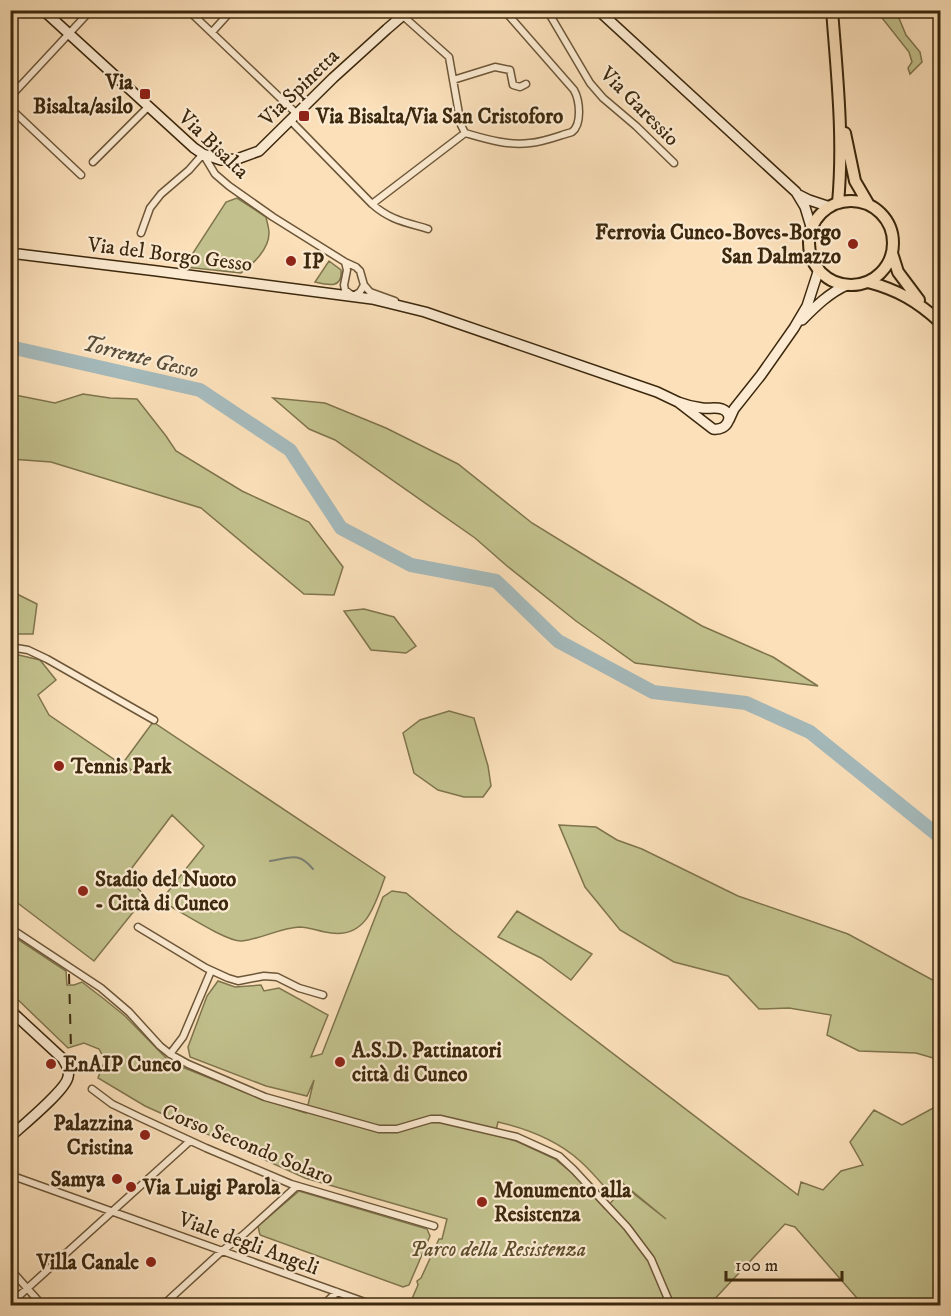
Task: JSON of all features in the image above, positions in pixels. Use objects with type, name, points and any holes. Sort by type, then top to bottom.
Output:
[{"type":"main road","name":"Via Bisalta","points":[[43,10],[148,107],[203,154]]},
{"type":"main road","points":[[598,10],[798,195],[805,207],[812,230]]},
{"type":"main road","points":[[832,10],[840,103],[840,179],[834,205]]},
{"type":"main road","name":"Via Spinetta","points":[[203,154],[221,160],[237,159],[259,151],[333,78],[406,13]]},
{"type":"main road","points":[[840,103],[855,182],[869,205]]},
{"type":"main road","points":[[798,195],[815,202],[834,205]]},
{"type":"main road","points":[[794,328],[836,290],[847,285],[868,282],[879,275],[887,265],[892,253],[893,238],[889,225],[881,213],[869,205],[849,201],[834,205],[822,213],[812,230],[810,240],[810,251],[819,269],[827,277],[847,285]]},
{"type":"main road","name":"Via del Borgo Gesso","points":[[10,253],[326,292],[372,299],[425,312]]},
{"type":"main road","points":[[892,253],[898,272],[925,308]]},
{"type":"main road","points":[[745,395],[732,404],[715,408],[708,414],[708,424],[713,429],[720,430],[726,426],[734,410],[762,375],[794,328],[807,306],[819,269]]},
{"type":"main road","points":[[868,282],[889,287],[909,297],[940,322]]},
{"type":"main road","name":"Via Bisalta","points":[[425,312],[657,392],[678,402],[694,407],[715,408]]},
{"type":"main road","name":"Via Bisalta","points":[[678,402],[708,424]]},
{"type":"main road","points":[[715,408],[724,410],[729,420]]},
{"type":"main road","points":[[10,1010],[63,1059],[69,1077],[66,1084],[10,1137]]},
{"type":"street","points":[[10,97],[91,10]]},
{"type":"street","points":[[188,10],[293,117],[372,204],[392,219],[428,229]]},
{"type":"street","points":[[212,32],[232,10]]},
{"type":"street","points":[[406,13],[450,57],[461,125],[465,133],[514,144],[531,143],[572,132],[578,122],[577,94],[504,10]]},
{"type":"street","name":"Via Garessio","points":[[547,10],[590,83],[674,164]]},
{"type":"street","points":[[453,80],[495,67],[510,70],[513,85],[520,87],[526,84]]},
{"type":"street","points":[[93,162],[148,107]]},
{"type":"street","points":[[10,108],[81,175]]},
{"type":"street","points":[[372,204],[465,133]]},
{"type":"street","points":[[141,233],[150,208],[161,194],[189,170],[203,154]]},
{"type":"street","name":"Via Bisalta","points":[[203,154],[215,174],[229,186],[273,217],[356,267],[360,271],[364,285],[370,292],[425,312]]},
{"type":"street","points":[[345,262],[347,270],[345,290],[353,297],[364,285]]},
{"type":"street","name":"Via del Borgo Gesso","points":[[326,292],[340,289],[345,285]]},
{"type":"street","points":[[10,646],[47,658],[154,720]]},
{"type":"street","points":[[138,927],[211,971],[238,981],[264,976],[277,977],[303,990],[323,995]]},
{"type":"street","points":[[10,928],[101,988],[129,1012],[170,1054],[266,1097],[380,1129],[397,1130],[431,1119],[440,1119],[517,1137],[559,1156],[627,1227],[651,1259],[671,1305]]},
{"type":"street","points":[[170,1054],[183,1037],[211,971]]},
{"type":"street","name":"Corso Secondo Solaro","points":[[92,1089],[112,1104],[190,1141],[297,1186],[434,1226]]},
{"type":"street","points":[[10,1304],[190,1141]]},
{"type":"street","name":"Viale degli Angeli","points":[[10,1175],[376,1305]]},
{"type":"street","points":[[162,1305],[297,1186]]},
{"type":"street","points":[[10,1269],[43,1305]]},
{"type":"street","points":[[322,1305],[337,1292]]},
{"type":"green space","points":[[875,11],[896,11],[906,35],[920,52],[922,62],[910,74],[908,68],[912,62],[909,52]]},
{"type":"green space","points":[[237,198],[266,217],[268,239],[260,256],[241,273],[184,267],[226,202]]},
{"type":"green space","points":[[329,261],[341,270],[340,280],[334,284],[315,282]]},
{"type":"green space","points":[[10,394],[55,403],[83,394],[137,399],[176,451],[242,491],[309,522],[343,567],[334,595],[304,594],[201,508],[51,462],[11,459]]},
{"type":"green space","points":[[273,398],[325,403],[386,428],[458,464],[532,523],[702,626],[773,657],[818,686],[635,663],[576,621],[475,538],[335,440],[309,429]]},
{"type":"green space","points":[[11,591],[37,604],[33,634],[11,634]]},
{"type":"green space","points":[[364,609],[394,617],[416,646],[406,653],[371,650],[344,611]]},
{"type":"green space","points":[[10,653],[40,660],[56,680],[38,695],[49,715],[137,775],[123,763],[153,722],[385,877],[368,917],[361,925],[343,933],[299,927],[242,941],[216,932],[168,905],[164,900],[166,894],[204,846],[172,815],[125,877],[146,896],[94,961],[11,898]]},
{"type":"green space","points":[[449,711],[474,718],[488,766],[491,786],[483,797],[464,797],[438,790],[414,773],[403,733],[420,720]]},
{"type":"green space","points":[[559,825],[596,827],[617,840],[642,849],[738,896],[848,934],[940,984],[940,1060],[916,1053],[859,1051],[827,1035],[831,1015],[789,1008],[759,1009],[728,976],[674,962],[620,930],[585,887]]},
{"type":"green space","name":"Parco della Resistenza","points":[[392,891],[406,893],[798,1195],[801,1182],[823,1190],[841,1171],[863,1165],[850,1142],[874,1110],[902,1125],[937,1106],[940,1109],[940,1305],[863,1305],[795,1227],[785,1224],[709,1305],[417,1305],[411,1301],[418,1285],[417,1281],[421,1278],[439,1239],[442,1239],[447,1219],[305,1178],[145,1106],[98,1078],[105,1060],[99,1049],[84,1043],[68,1048],[11,993],[10,934],[66,971],[67,985],[82,982],[104,999],[125,1016],[166,1058],[182,1067],[262,1099],[306,1113],[314,1080],[307,1096],[266,1086],[190,1057],[188,1047],[207,996],[218,981],[235,987],[261,985],[264,991],[279,988],[328,1015],[311,1057],[322,1054],[383,897]],"holes":[[[498,1122],[542,1136],[562,1147],[603,1185],[598,1191],[609,1192],[620,1181],[666,1219],[625,1187],[605,1209],[572,1173],[555,1159],[516,1141],[495,1135]]]},
{"type":"green space","points":[[517,911],[592,954],[571,980],[541,958],[498,937]]},
{"type":"green space","points":[[299,1191],[427,1229],[430,1236],[409,1285],[403,1287],[260,1235],[258,1226]]},
{"type":"waterway","name":"Torrente Gesso","points":[[10,347],[200,390],[290,450],[341,528],[411,565],[496,581],[558,641],[653,692],[746,703],[810,732],[940,837]]},
{"type":"waterway","points":[[270,861],[293,857],[303,860],[313,869]]},
{"type":"railway","points":[[69,974],[71,1049]]},
{"type":"place","name":"Via Bisalta/asilo","points":[[145,94]]},
{"type":"place","name":"Via Bisalta/Via San Cristoforo","points":[[304,116]]},
{"type":"place","name":"Ferrovia Cuneo-Boves-Borgo San Dalmazzo","points":[[853,244]]},
{"type":"place","name":"IP","points":[[291,261]]},
{"type":"place","name":"Tennis Park","points":[[59,766]]},
{"type":"place","name":"Stadio del Nuoto - Città di Cuneo","points":[[83,891]]},
{"type":"place","name":"A.S.D. Pattinatori città di Cuneo","points":[[340,1062]]},
{"type":"place","name":"EnAIP Cuneo","points":[[51,1064]]},
{"type":"place","name":"Palazzina Cristina","points":[[145,1135]]},
{"type":"place","name":"Samya","points":[[117,1179]]},
{"type":"place","name":"Via Luigi Parola","points":[[131,1187]]},
{"type":"place","name":"Monumento alla Resistenza","points":[[482,1202]]},
{"type":"place","name":"Villa Canale","points":[[151,1262]]}]
